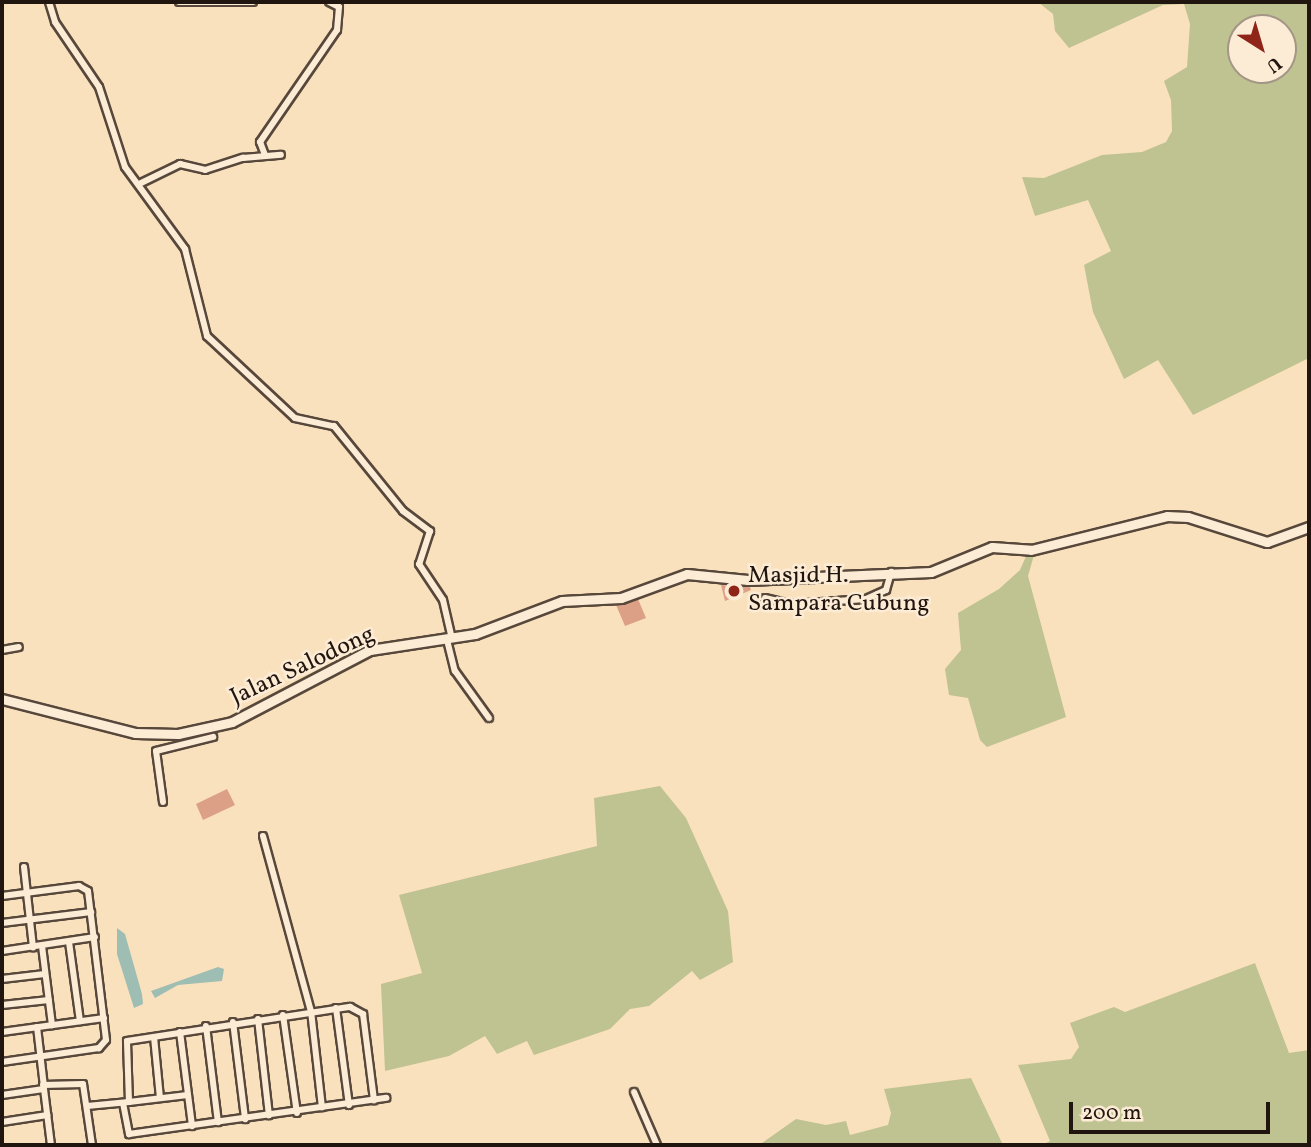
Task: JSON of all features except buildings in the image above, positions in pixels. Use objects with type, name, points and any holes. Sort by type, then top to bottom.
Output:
[{"type":"street","points":[[49,2],[55,22],[99,87],[125,167],[185,250],[207,336],[295,418],[334,426],[403,511],[430,531],[419,564],[443,600],[454,671],[489,718]]},
{"type":"street","points":[[178,2],[253,2]]},
{"type":"street","points":[[265,155],[260,142],[337,30],[340,9],[329,2]]},
{"type":"street","points":[[139,184],[180,164],[205,170],[265,155],[281,155]]},
{"type":"street","name":"Jalan Salodong","points":[[2,699],[95,725],[178,734],[232,722],[370,650],[450,639],[562,601],[621,598],[687,574],[748,580],[944,570],[992,547],[1031,550],[1167,516],[1188,517],[1267,542],[1309,527]]},
{"type":"street","points":[[765,598],[792,604],[866,599],[886,590],[891,572]]},
{"type":"street","points":[[2,650],[19,647]]},
{"type":"street","points":[[163,802],[156,751],[213,737]]},
{"type":"street","points":[[263,836],[311,1011],[322,1107]]},
{"type":"street","points":[[24,867],[33,947]]},
{"type":"street","points":[[2,896],[82,886],[91,912],[104,1018],[103,1047],[2,1062]]},
{"type":"street","points":[[2,923],[91,912]]},
{"type":"street","points":[[2,951],[95,937]]},
{"type":"street","points":[[69,942],[80,1021]]},
{"type":"street","points":[[42,946],[52,1025]]},
{"type":"street","points":[[2,979],[45,974]]},
{"type":"street","points":[[2,1005],[49,1000]]},
{"type":"street","points":[[336,1008],[349,1105]]},
{"type":"street","points":[[374,1100],[363,1014],[357,1008],[336,1008],[206,1026],[124,1043],[129,1134],[349,1105],[387,1098]]},
{"type":"street","points":[[283,1015],[297,1112]]},
{"type":"street","points":[[2,1032],[104,1018]]},
{"type":"street","points":[[258,1019],[270,1115]]},
{"type":"street","points":[[233,1022],[245,1119]]},
{"type":"street","points":[[206,1026],[218,1122]]},
{"type":"street","points":[[37,1027],[51,1145]]},
{"type":"street","points":[[180,1032],[192,1126]]},
{"type":"street","points":[[154,1037],[160,1098]]},
{"type":"street","points":[[2,1095],[81,1083],[92,1145]]},
{"type":"street","points":[[634,1091],[657,1145]]},
{"type":"street","points":[[87,1107],[188,1095]]},
{"type":"street","points":[[2,1122],[47,1115]]},
{"type":"green space","points":[[1038,2],[1309,2],[1309,358],[1193,415],[1158,360],[1124,379],[1093,312],[1084,265],[1111,251],[1088,200],[1035,216],[1022,177],[1044,178],[1102,155],[1142,152],[1166,142],[1172,131],[1171,100],[1164,81],[1187,67],[1190,24],[1184,4],[1163,5],[1069,48],[1055,31],[1053,14]]},
{"type":"green space","points":[[1027,554],[1034,555],[1028,576],[1066,717],[987,747],[980,740],[968,698],[949,695],[945,669],[961,650],[958,613],[999,589],[1020,570]]},
{"type":"green space","points":[[660,786],[686,818],[728,911],[733,962],[700,980],[692,971],[649,1006],[630,1009],[610,1029],[534,1055],[527,1041],[497,1054],[485,1036],[449,1056],[385,1071],[381,984],[422,973],[399,895],[597,846],[594,798]]},
{"type":"green space","points":[[1255,963],[1289,1053],[1309,1050],[1309,1145],[1042,1145],[1050,1141],[1018,1065],[1071,1059],[1079,1047],[1070,1023],[1114,1007],[1125,1012]]},
{"type":"green space","points":[[971,1078],[1003,1145],[759,1145],[796,1119],[826,1125],[846,1121],[850,1135],[888,1125],[891,1113],[884,1089]]},
{"type":"water","points":[[117,928],[125,934],[142,994],[143,1004],[134,1008],[117,954]]},
{"type":"water","points":[[218,967],[224,969],[222,981],[178,985],[155,998],[151,991]]},
{"type":"place","name":"Masjid H. Sampara Cubung","points":[[734,591]]}]
